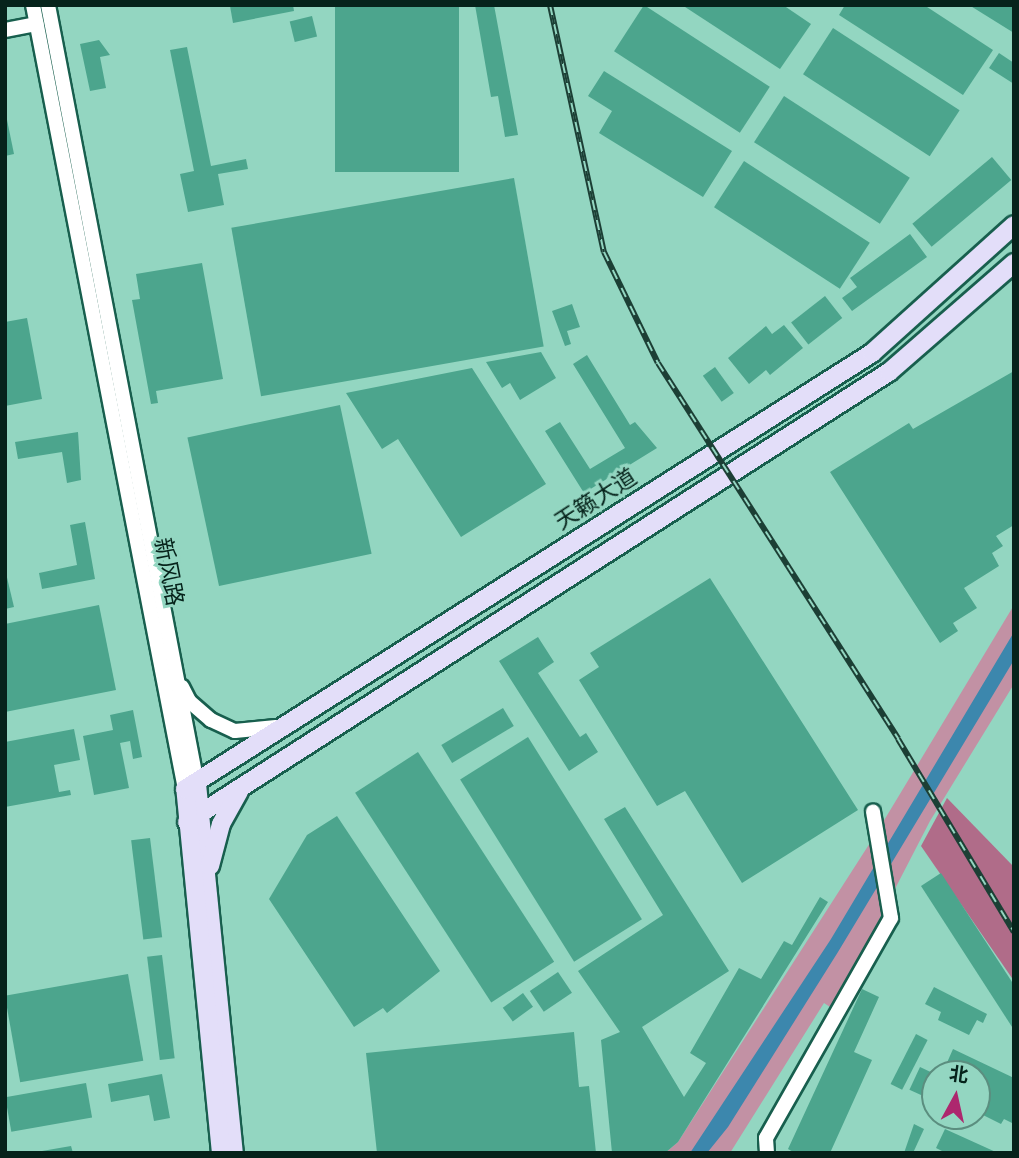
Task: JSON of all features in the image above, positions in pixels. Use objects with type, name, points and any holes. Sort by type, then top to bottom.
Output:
[{"type":"main road","name":"天籁大道","points":[[191,786],[872,353],[1014,225]]},
{"type":"main road","points":[[194,818],[889,372],[1014,263]]},
{"type":"main road","name":"新风路","points":[[191,786],[221,1153]]},
{"type":"main road","points":[[208,893],[211,852],[231,803],[243,787]]},
{"type":"main road","name":"新风路","points":[[194,818],[208,893],[234,1153]]},
{"type":"street","name":"新风路","points":[[33,5],[191,786]]},
{"type":"street","name":"新风路","points":[[48,5],[176,674],[191,786]]},
{"type":"street","points":[[5,30],[36,24]]},
{"type":"street","points":[[176,674],[189,701],[235,731],[262,732],[300,718]]},
{"type":"street","points":[[767,1153],[766,1138],[891,918],[873,812]]},
{"type":"shaded area","points":[[1014,605],[1014,684],[930,821],[833,1009],[824,1003],[730,1153],[665,1153],[678,1142],[877,832]]},
{"type":"shaded area","points":[[947,798],[1014,867],[1014,981],[921,846]]},
{"type":"water","points":[[1014,632],[1014,660],[838,952],[728,1127],[707,1153],[690,1153],[831,939]]},
{"type":"building","points":[[293,5],[294,11],[233,23],[230,6]]},
{"type":"building","points":[[335,5],[459,5],[459,172],[335,172]]},
{"type":"building","points":[[475,5],[494,5],[518,135],[505,137],[498,96],[491,97]]},
{"type":"building","points":[[644,5],[770,87],[740,133],[614,51]]},
{"type":"building","points":[[682,5],[783,5],[811,24],[780,69]]},
{"type":"building","points":[[845,5],[924,5],[993,50],[963,95],[839,15]]},
{"type":"building","points":[[969,5],[1014,5],[1014,33]]},
{"type":"building","points":[[312,16],[317,36],[295,42],[290,22]]},
{"type":"building","points":[[833,28],[960,110],[930,156],[803,74]]},
{"type":"building","points":[[99,40],[110,55],[100,57],[106,88],[90,91],[80,44]]},
{"type":"building","points":[[187,47],[211,166],[246,159],[248,169],[218,174],[224,205],[188,212],[180,174],[194,171],[170,50]]},
{"type":"building","points":[[999,53],[1014,63],[1014,84],[989,68]]},
{"type":"building","points":[[604,71],[732,151],[703,197],[599,133],[612,111],[588,96]]},
{"type":"building","points":[[784,96],[910,178],[880,224],[754,142]]},
{"type":"building","points":[[5,110],[14,154],[5,156]]},
{"type":"building","points":[[992,157],[1011,180],[932,247],[912,224]]},
{"type":"building","points":[[744,161],[870,243],[840,289],[714,207]]},
{"type":"building","points":[[514,178],[544,346],[261,396],[231,228]]},
{"type":"building","points":[[910,234],[927,257],[852,311],[842,298],[857,287],[850,278]]},
{"type":"building","points":[[202,263],[223,379],[156,391],[158,403],[151,404],[132,300],[140,299],[136,274]]},
{"type":"building","points":[[825,296],[842,318],[808,345],[791,322]]},
{"type":"building","points":[[572,304],[580,327],[567,331],[571,344],[565,346],[552,311]]},
{"type":"building","points":[[27,318],[42,399],[5,406],[5,322]]},
{"type":"building","points":[[784,325],[803,348],[770,375],[766,370],[749,384],[728,358],[766,326],[772,334]]},
{"type":"building","points":[[541,352],[556,378],[520,400],[510,383],[502,388],[486,362]]},
{"type":"building","points":[[587,355],[630,425],[635,422],[657,448],[584,493],[545,431],[560,422],[590,469],[625,448],[573,364]]},
{"type":"building","points":[[715,367],[734,393],[722,402],[703,376]]},
{"type":"building","points":[[472,368],[546,484],[461,537],[398,439],[382,449],[346,393]]},
{"type":"building","points":[[1014,371],[1014,525],[996,536],[1003,546],[992,553],[999,566],[964,588],[977,608],[953,623],[958,631],[940,643],[830,472],[909,423],[913,429]]},
{"type":"building","points":[[340,405],[372,554],[219,586],[187,437]]},
{"type":"building","points":[[78,432],[81,480],[67,483],[62,452],[18,459],[15,442]]},
{"type":"building","points":[[85,522],[95,579],[42,589],[39,573],[77,565],[70,525]]},
{"type":"building","points":[[5,569],[14,607],[5,609]]},
{"type":"building","points":[[710,578],[858,810],[742,883],[685,791],[657,806],[579,680],[599,667],[590,653]]},
{"type":"building","points":[[99,605],[116,690],[5,712],[5,624]]},
{"type":"building","points":[[538,637],[554,662],[538,673],[580,737],[586,733],[598,752],[569,771],[499,661]]},
{"type":"building","points":[[503,708],[514,726],[452,763],[441,745]]},
{"type":"building","points":[[133,710],[142,757],[133,759],[130,741],[120,743],[129,788],[94,795],[83,736],[113,730],[110,715]]},
{"type":"building","points":[[74,729],[80,760],[54,765],[59,792],[70,790],[71,795],[5,807],[5,742]]},
{"type":"building","points":[[528,737],[642,919],[574,962],[460,779]]},
{"type":"building","points":[[418,752],[554,962],[491,1003],[355,793]]},
{"type":"building","points":[[625,807],[729,971],[642,1027],[684,1097],[706,1063],[690,1053],[739,968],[761,979],[784,941],[792,945],[820,897],[828,902],[678,1142],[665,1153],[612,1153],[601,1040],[620,1032],[578,971],[663,915],[604,819]]},
{"type":"building","points":[[337,816],[440,971],[387,1013],[383,1008],[354,1027],[269,899],[307,835]]},
{"type":"building","points":[[150,838],[162,937],[143,940],[131,840]]},
{"type":"building","points":[[941,873],[1014,985],[1014,1030],[921,886]]},
{"type":"building","points":[[162,955],[175,1058],[160,1060],[147,957]]},
{"type":"building","points":[[558,972],[572,993],[544,1012],[530,991]]},
{"type":"building","points":[[128,974],[143,1061],[20,1082],[5,996]]},
{"type":"building","points":[[934,987],[987,1014],[983,1023],[977,1020],[969,1035],[938,1020],[941,1012],[925,1004]]},
{"type":"building","points":[[862,989],[879,997],[854,1052],[872,1060],[830,1153],[795,1153],[788,1149]]},
{"type":"building","points":[[523,993],[533,1007],[513,1021],[503,1008]]},
{"type":"building","points":[[574,1032],[579,1087],[589,1086],[596,1153],[377,1153],[366,1053]]},
{"type":"building","points":[[916,1034],[928,1040],[902,1090],[891,1084]]},
{"type":"building","points":[[953,1049],[976,1060],[948,1060]]},
{"type":"building","points":[[920,1067],[921,1067],[921,1095],[909,1090]]},
{"type":"building","points":[[991,1067],[1014,1078],[1012,1123],[1004,1119],[1001,1124],[991,1119]]},
{"type":"building","points":[[162,1074],[170,1118],[154,1121],[149,1095],[111,1102],[108,1084]]},
{"type":"building","points":[[86,1083],[92,1117],[11,1132],[5,1097]]},
{"type":"building","points":[[914,1124],[924,1130],[913,1153],[904,1153]]},
{"type":"building","points":[[945,1130],[947,1130],[998,1153],[946,1153],[936,1148]]},
{"type":"building","points":[[71,1146],[73,1153],[42,1153],[42,1151]]},
{"type":"railway","points":[[550,5],[604,252],[658,363],[898,739],[1014,932]]}]
